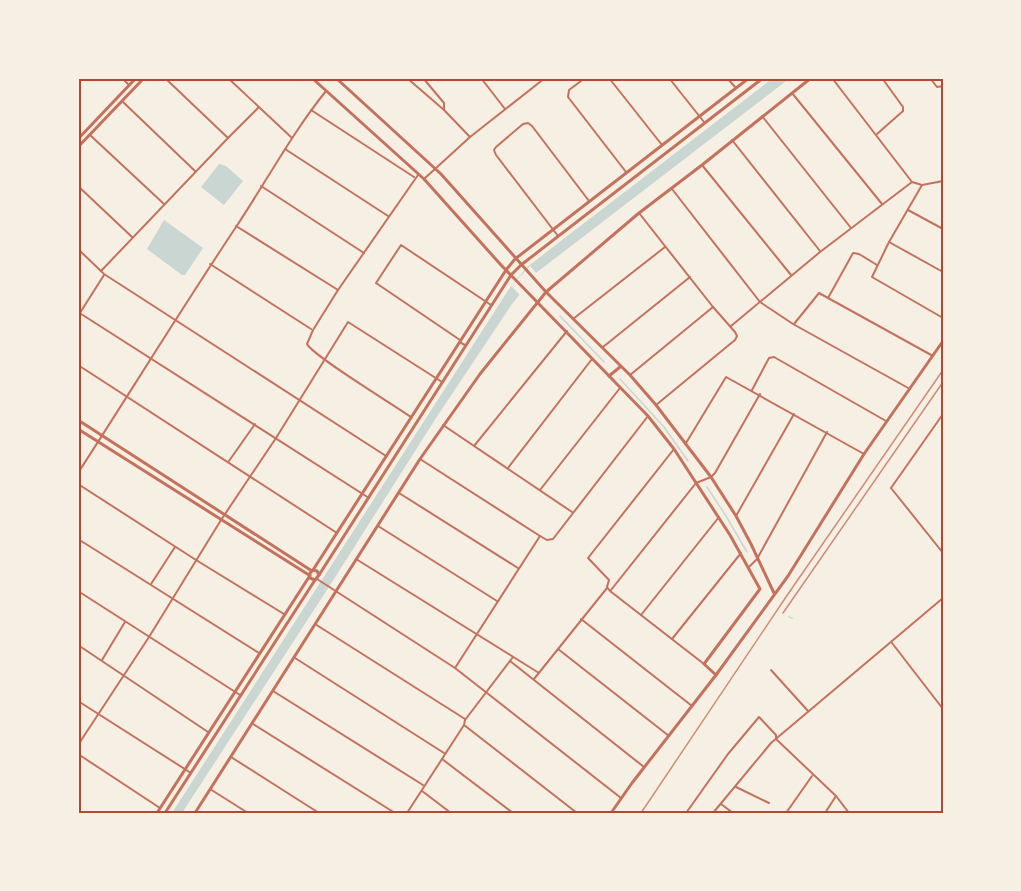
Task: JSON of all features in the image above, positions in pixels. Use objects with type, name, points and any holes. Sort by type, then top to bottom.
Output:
[{"type":"street","points":[[122,78],[129,85]]},
{"type":"street","points":[[78,139],[136,78],[141,82]]},
{"type":"street","points":[[78,147],[144,78]]},
{"type":"street","points":[[165,78],[228,138]]},
{"type":"street","points":[[228,78],[292,138]]},
{"type":"street","points":[[312,78],[424,179],[510,275],[648,416],[674,450],[741,553],[759,586],[759,592],[704,664]]},
{"type":"street","points":[[336,78],[434,168],[525,270],[630,375],[656,405],[711,477],[736,516],[752,544],[774,593]]},
{"type":"street","points":[[407,78],[444,110],[470,137]]},
{"type":"street","points":[[423,78],[444,104],[444,110]]},
{"type":"street","points":[[482,78],[506,110]]},
{"type":"street","points":[[585,78],[569,90],[567,95],[626,172]]},
{"type":"street","points":[[609,78],[662,145]]},
{"type":"street","points":[[669,78],[704,122]]},
{"type":"street","points":[[727,78],[736,88]]},
{"type":"street","points":[[156,813],[506,270],[515,259],[749,78]]},
{"type":"street","points":[[165,813],[510,275],[763,78]]},
{"type":"street","points":[[195,813],[420,459],[480,374],[546,292],[639,213],[811,78]]},
{"type":"street","points":[[832,78],[912,182],[922,185],[943,182]]},
{"type":"street","points":[[877,134],[903,111],[903,107],[882,78]]},
{"type":"street","points":[[930,78],[937,87],[943,86]]},
{"type":"street","points":[[424,179],[470,137],[542,79]]},
{"type":"street","points":[[78,472],[152,360],[210,264],[237,226],[310,110],[326,91]]},
{"type":"street","points":[[792,93],[882,204]]},
{"type":"street","points":[[123,101],[195,171]]},
{"type":"street","points":[[101,271],[195,171],[260,107]]},
{"type":"street","points":[[310,110],[415,178]]},
{"type":"street","points":[[762,116],[851,228]]},
{"type":"street","points":[[558,236],[494,150],[523,124],[532,126],[589,201]]},
{"type":"street","points":[[90,135],[164,204]]},
{"type":"street","points":[[732,140],[820,252]]},
{"type":"street","points":[[285,149],[389,216]]},
{"type":"street","points":[[702,165],[791,276]]},
{"type":"street","points":[[411,417],[307,346],[313,330],[338,290],[419,174]]},
{"type":"street","points":[[731,326],[820,252],[912,182]]},
{"type":"street","points":[[922,185],[872,275],[874,279],[943,318]]},
{"type":"street","points":[[78,186],[132,237]]},
{"type":"street","points":[[261,186],[364,253]]},
{"type":"street","points":[[607,187],[613,194]]},
{"type":"street","points":[[672,189],[760,302],[794,324],[910,389]]},
{"type":"street","points":[[908,210],[943,229]]},
{"type":"street","points":[[639,213],[737,336],[656,405]]},
{"type":"street","points":[[237,226],[338,290]]},
{"type":"street","points":[[889,242],[943,272]]},
{"type":"street","points":[[465,345],[375,284],[401,245],[491,305]]},
{"type":"street","points":[[573,319],[665,247]]},
{"type":"street","points":[[78,249],[104,274],[386,456]]},
{"type":"street","points":[[828,298],[853,254],[859,254],[877,265]]},
{"type":"street","points":[[210,264],[313,330]]},
{"type":"street","points":[[104,274],[78,314],[369,498]]},
{"type":"street","points":[[601,348],[690,277]]},
{"type":"street","points":[[794,324],[819,293],[933,356]]},
{"type":"street","points":[[630,375],[713,307]]},
{"type":"street","points":[[78,745],[348,322],[442,382]]},
{"type":"street","points":[[474,446],[567,331]]},
{"type":"street","points":[[611,813],[716,675],[815,535],[864,454],[943,341]]},
{"type":"street","points":[[752,390],[769,358],[774,357],[886,421]]},
{"type":"street","points":[[508,468],[592,358]]},
{"type":"street","points":[[78,365],[337,533]]},
{"type":"street","points":[[609,376],[620,367]]},
{"type":"street","points":[[686,443],[724,379],[728,377],[864,454]]},
{"type":"street","points":[[540,490],[621,388]]},
{"type":"street","points":[[610,591],[696,483],[711,477],[760,394]]},
{"type":"street","points":[[736,516],[794,413]]},
{"type":"street","points":[[943,414],[891,488],[943,553]]},
{"type":"street","points":[[420,459],[540,536],[547,540],[553,539],[648,416]]},
{"type":"street","points":[[78,420],[312,571],[317,571],[317,578]]},
{"type":"street","points":[[229,462],[255,424]]},
{"type":"street","points":[[443,425],[572,512]]},
{"type":"street","points":[[78,429],[309,576],[317,578],[455,668],[621,798]]},
{"type":"street","points":[[749,567],[757,559],[827,432]]},
{"type":"street","points":[[534,680],[607,587],[609,580],[589,561],[588,556],[674,450]]},
{"type":"street","points":[[78,484],[284,614]]},
{"type":"street","points":[[399,493],[519,569]]},
{"type":"street","points":[[641,615],[719,518]]},
{"type":"street","points":[[378,526],[498,602]]},
{"type":"street","points":[[455,668],[540,536]]},
{"type":"street","points":[[78,539],[259,653]]},
{"type":"street","points":[[151,584],[175,547]]},
{"type":"street","points":[[672,639],[741,553]]},
{"type":"street","points":[[356,559],[538,673]]},
{"type":"street","points":[[607,587],[716,675]]},
{"type":"street","points":[[78,591],[241,696]]},
{"type":"street","points":[[713,813],[776,739],[943,598]]},
{"type":"street","points":[[581,619],[693,706]]},
{"type":"street","points":[[102,660],[125,622]]},
{"type":"street","points":[[315,624],[465,720]]},
{"type":"street","points":[[892,643],[943,709]]},
{"type":"street","points":[[78,645],[208,732]]},
{"type":"street","points":[[558,649],[669,736]]},
{"type":"street","points":[[407,813],[465,720],[513,657]]},
{"type":"street","points":[[295,658],[445,754]]},
{"type":"street","points":[[510,661],[644,767]]},
{"type":"street","points":[[771,670],[808,711]]},
{"type":"street","points":[[273,691],[424,786]]},
{"type":"street","points":[[78,701],[191,773]]},
{"type":"street","points":[[686,813],[728,754],[759,717],[777,735],[776,739],[836,796],[849,813]]},
{"type":"street","points":[[253,724],[395,813]]},
{"type":"street","points":[[464,725],[577,813]]},
{"type":"street","points":[[78,754],[160,808]]},
{"type":"street","points":[[231,757],[319,813]]},
{"type":"street","points":[[442,759],[513,813]]},
{"type":"street","points":[[786,813],[813,775]]},
{"type":"street","points":[[736,787],[769,803]]},
{"type":"street","points":[[210,789],[248,813]]},
{"type":"street","points":[[422,791],[451,813]]},
{"type":"street","points":[[825,813],[836,796]]},
{"type":"street","points":[[721,804],[733,813]]},
{"type":"shaded area","points":[[773,78],[790,78],[536,273],[510,307],[436,418],[182,813],[172,813],[511,286],[527,267]]},
{"type":"shaded area","points":[[219,164],[226,166],[243,181],[224,205],[201,187]]},
{"type":"shaded area","points":[[164,220],[203,248],[185,275],[147,249]]},
{"type":"pier","points":[[530,266],[536,273],[521,296],[511,286]]},
{"type":"waterway","points":[[560,316],[604,362]]},
{"type":"waterway","points":[[620,379],[664,427],[688,461]]},
{"type":"waterway","points":[[707,487],[747,552]]},
{"type":"tram line","points":[[783,613],[943,382]]},
{"type":"railway","points":[[641,813],[788,594],[943,370]]}]
